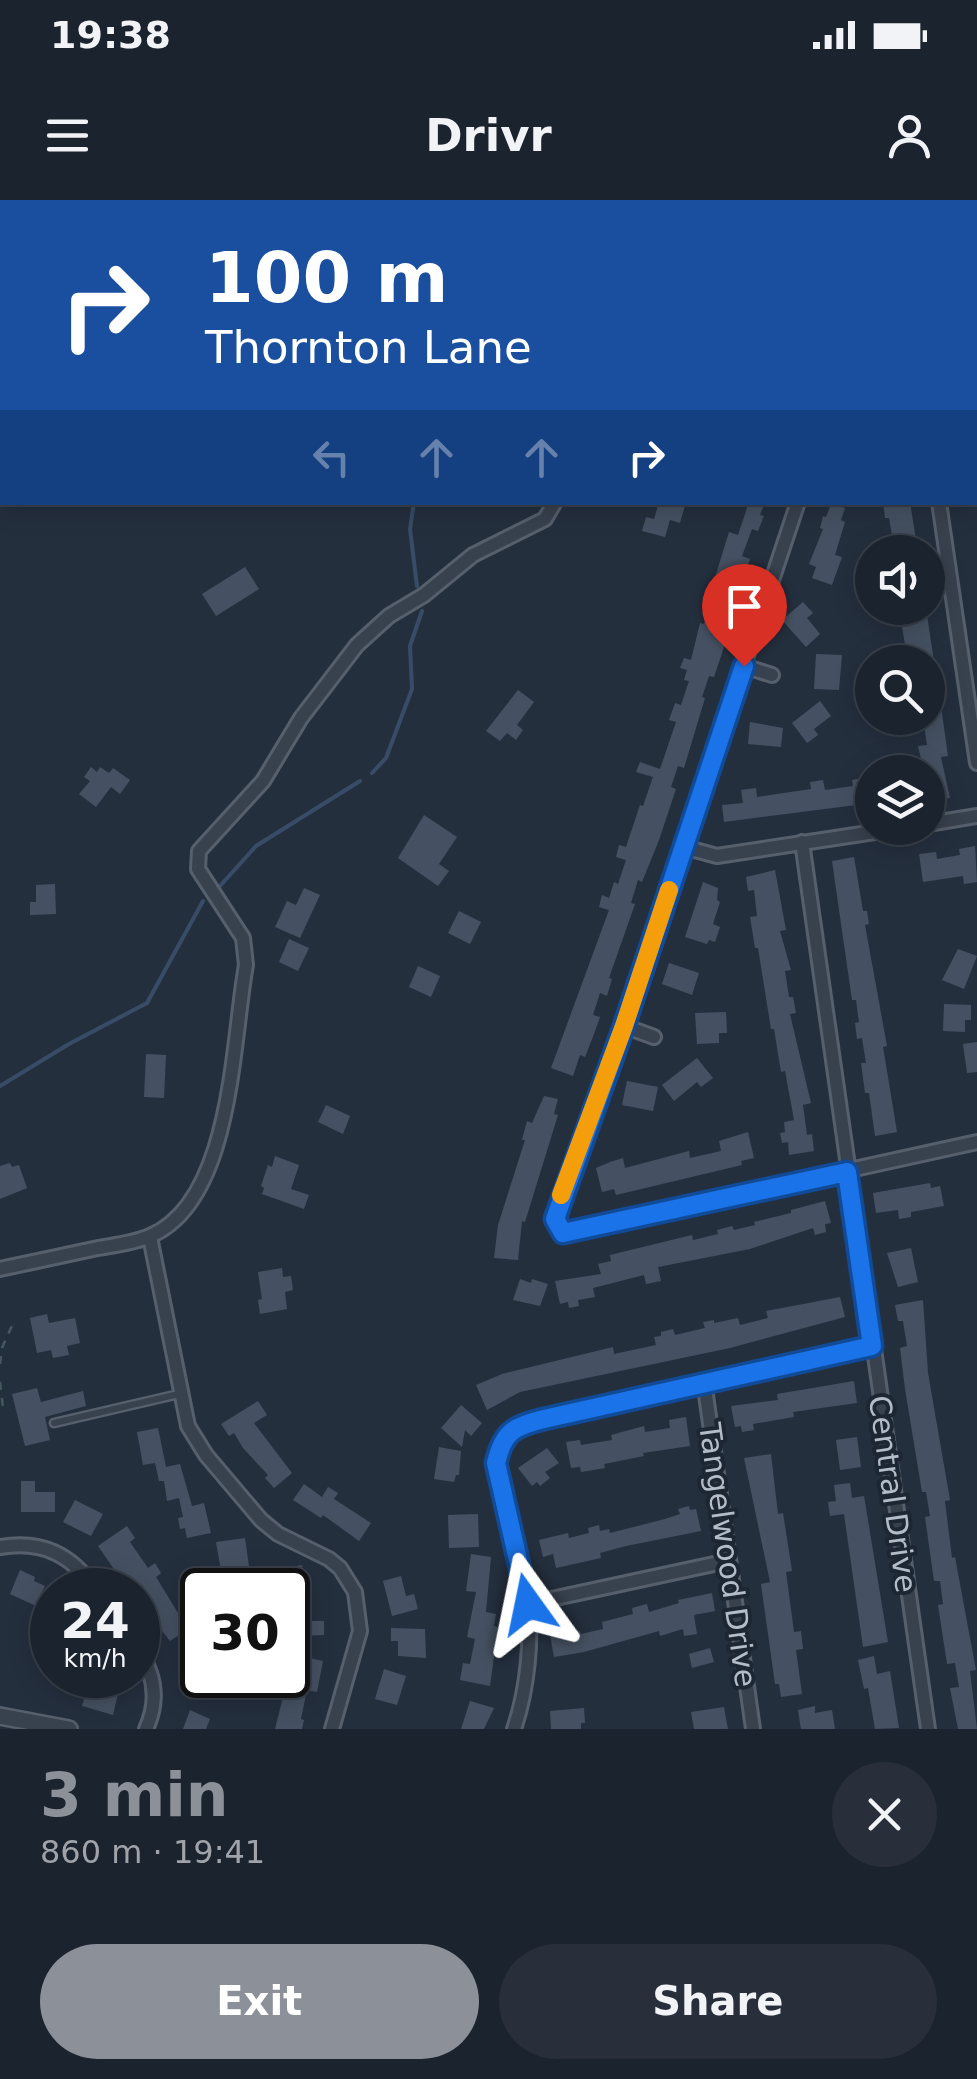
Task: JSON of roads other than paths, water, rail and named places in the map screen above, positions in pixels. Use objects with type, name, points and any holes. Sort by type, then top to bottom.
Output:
[{"type":"street","points":[[0,1269],[150,1237],[183,1213],[197,1194],[212,1159],[246,965],[243,938],[198,869],[198,851],[262,781],[301,718],[356,645],[389,616],[424,595],[474,555],[545,519],[554,505]]},
{"type":"street","points":[[797,505],[624,1026],[555,1219],[563,1233],[977,1142]]},
{"type":"street","points":[[939,505],[977,763]]},
{"type":"street","points":[[744,666],[772,675]]},
{"type":"street","points":[[945,821],[977,816]]},
{"type":"street","points":[[684,846],[717,856],[855,835]]},
{"type":"street","name":"Central Drive","points":[[802,842],[928,1729]]},
{"type":"street","points":[[624,1026],[654,1037]]},
{"type":"street","points":[[150,1237],[188,1426],[230,1486],[278,1534],[340,1568],[355,1592],[360,1631],[332,1729]]},
{"type":"street","points":[[514,1729],[522,1691],[528,1604],[496,1463],[500,1445],[511,1431],[523,1424],[704,1381],[872,1346]]},
{"type":"street","name":"Tangelwood Drive","points":[[704,1381],[753,1729]]},
{"type":"street","points":[[0,1546],[32,1544],[59,1552],[79,1568]]},
{"type":"street","points":[[528,1604],[728,1561]]},
{"type":"street","points":[[146,1729],[154,1698]]},
{"type":"street","points":[[1,1720],[69,1729]]},
{"type":"lane","points":[[54,1423],[179,1394]]},
{"type":"waterway","points":[[414,505],[410,529],[417,586]]},
{"type":"waterway","points":[[372,773],[386,758],[412,689],[410,646],[422,611]]},
{"type":"waterway","points":[[220,886],[256,846],[360,781]]},
{"type":"waterway","points":[[0,1086],[147,1003],[203,901]]}]
